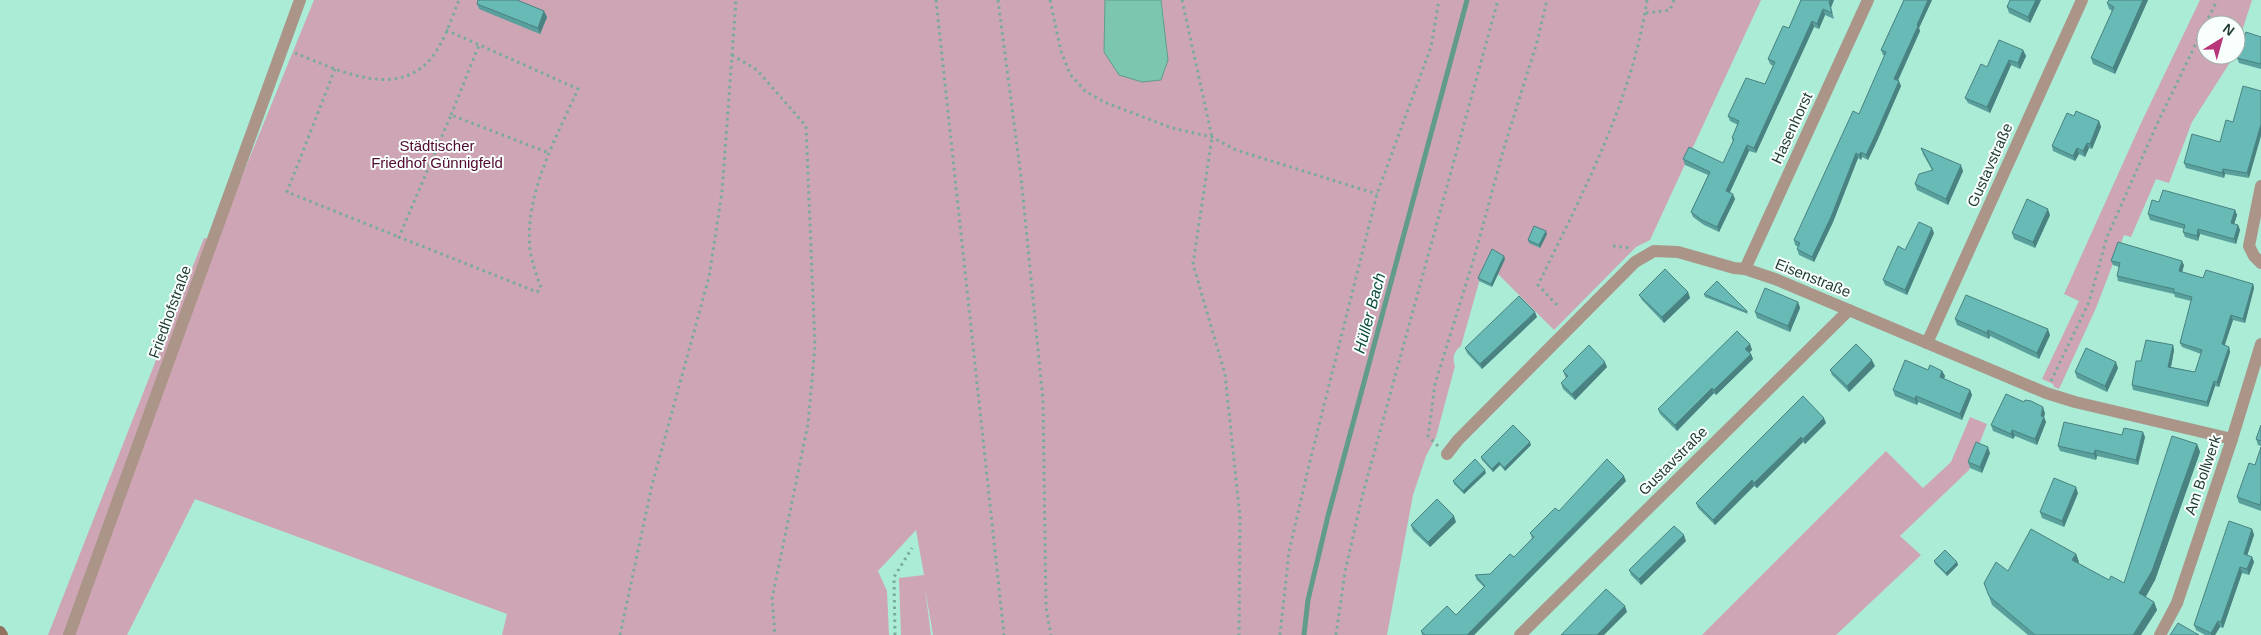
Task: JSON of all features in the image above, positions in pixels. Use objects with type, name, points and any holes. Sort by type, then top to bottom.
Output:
[{"type":"street","name":"Friedhofstraße","points":[[69,635],[300,0]]},
{"type":"street","name":"Hasenhorst","points":[[1745,269],[1868,0]]},
{"type":"street","name":"Gustavstraße","points":[[1927,343],[2082,0]]},
{"type":"street","points":[[2261,186],[2249,246],[2254,256],[2261,263]]},
{"type":"street","name":"Eisenstraße","points":[[1447,454],[1458,440],[1635,262],[1654,251],[1678,252],[1734,268],[1745,269],[1849,310],[2046,393],[2075,402],[2232,439]]},
{"type":"street","name":"Gustavstraße","points":[[1520,635],[1849,310]]},
{"type":"street","name":"Am Bollwerk","points":[[2160,635],[2172,615],[2232,439],[2261,344]]},
{"type":"path","points":[[283,49],[360,77],[385,81],[406,75],[421,66],[435,53],[459,0]]},
{"type":"path","points":[[620,635],[652,485],[709,277],[722,192],[736,0]]},
{"type":"path","points":[[936,0],[1004,635]]},
{"type":"path","points":[[998,0],[1022,177],[1043,400],[1046,608],[1051,635]]},
{"type":"path","points":[[1050,0],[1061,51],[1070,74],[1085,91],[1125,112],[1172,128],[1212,137],[1236,150],[1377,194]]},
{"type":"path","points":[[1182,0],[1212,137],[1193,264],[1225,374],[1240,517],[1239,635]]},
{"type":"path","points":[[1280,635],[1289,552],[1377,194],[1431,47],[1438,0]]},
{"type":"path","points":[[1336,635],[1345,572],[1362,497],[1498,0]]},
{"type":"path","points":[[1447,454],[1428,436],[1435,384],[1475,255],[1503,151],[1537,42],[1547,0]]},
{"type":"path","points":[[1557,305],[1538,285],[1614,122],[1631,74],[1646,13],[1647,0]]},
{"type":"path","points":[[1646,13],[1670,10],[1674,0]]},
{"type":"path","points":[[2046,393],[2089,302],[2107,237],[2158,122],[2217,0]]},
{"type":"path","points":[[335,69],[286,192],[537,292],[541,288],[530,252],[530,233],[535,198],[549,153],[578,89],[446,30]]},
{"type":"path","points":[[399,237],[479,45]]},
{"type":"path","points":[[732,55],[757,70],[806,126],[815,346],[808,424],[772,599],[775,635]]},
{"type":"path","points":[[451,115],[549,153]]},
{"type":"path","points":[[895,635],[894,577],[912,548]]},
{"type":"green space","name":"Städtischer Friedhof Günnigfeld","points":[[314,0],[1105,0],[1104,52],[1164,20],[1161,0],[1761,0],[1650,240],[1636,247],[1554,330],[1485,261],[1461,346],[1454,355],[1455,366],[1436,437],[1426,456],[1413,495],[1387,635],[933,635],[925,588],[931,635],[901,635],[899,578],[924,575],[916,530],[878,571],[887,591],[889,635],[502,635],[507,614],[195,499],[127,635],[48,635],[204,238],[216,240]]},
{"type":"green space","points":[[2200,0],[2252,0],[2246,19],[2246,15],[2196,15],[2196,65],[2228,65],[2192,122],[2169,183],[2156,179],[2131,237],[2124,235],[2096,308],[2059,389],[2042,379],[2079,301],[2064,294],[2142,121]]},
{"type":"green space","points":[[1970,417],[1987,424],[1969,470],[1900,536],[1921,555],[1836,635],[1702,635],[1886,451],[1923,488],[1951,462]]},
{"type":"shaded area","points":[[1105,0],[1161,0],[1168,60],[1161,80],[1142,82],[1119,75],[1104,52]]},
{"type":"building","points":[[478,0],[517,0],[544,11],[538,28],[477,4]]},
{"type":"building","points":[[1801,0],[1830,0],[1832,13],[1823,9],[1817,24],[1812,21],[1754,148],[1747,145],[1726,191],[1733,194],[1717,227],[1691,212],[1710,172],[1683,159],[1689,147],[1723,163],[1734,139],[1732,138],[1739,121],[1728,116],[1746,78],[1765,84],[1775,62],[1768,59],[1783,26],[1789,28]]},
{"type":"building","points":[[1904,0],[1928,0],[1894,79],[1899,81],[1875,136],[1866,155],[1861,152],[1859,155],[1856,153],[1831,217],[1812,257],[1797,249],[1800,243],[1794,240],[1853,111],[1859,114],[1886,52],[1881,50]]},
{"type":"building","points":[[2010,0],[2036,0],[2028,17],[2007,7]]},
{"type":"building","points":[[2109,0],[2143,0],[2113,68],[2091,58],[2114,7],[2107,3]]},
{"type":"building","points":[[2246,32],[2261,37],[2261,64],[2246,60]]},
{"type":"building","points":[[1999,40],[2023,50],[2018,63],[2009,60],[1987,107],[1965,98],[1981,64],[1987,67]]},
{"type":"building","points":[[2243,86],[2261,91],[2261,124],[2247,173],[2223,169],[2222,173],[2184,163],[2192,134],[2220,142],[2226,120],[2233,122]]},
{"type":"building","points":[[2076,111],[2099,121],[2090,144],[2087,143],[2083,151],[2077,148],[2073,156],[2052,146],[2067,113],[2074,116]]},
{"type":"building","points":[[1921,148],[1961,165],[1946,199],[1915,184],[1919,174],[1933,170]]},
{"type":"building","points":[[2163,190],[2235,210],[2231,223],[2238,225],[2234,239],[2198,229],[2197,236],[2183,232],[2185,225],[2148,214],[2152,200],[2159,202]]},
{"type":"building","points":[[2027,199],[2048,209],[2033,242],[2012,233]]},
{"type":"building","points":[[1919,222],[1932,228],[1905,290],[1883,280],[1898,246],[1905,250]]},
{"type":"building","points":[[1534,226],[1546,231],[1539,245],[1528,240]]},
{"type":"building","points":[[2118,242],[2182,261],[2179,271],[2203,278],[2206,270],[2253,284],[2243,319],[2231,315],[2222,344],[2229,347],[2217,382],[2214,381],[2207,402],[2132,385],[2136,361],[2141,361],[2146,340],[2173,345],[2168,367],[2195,372],[2202,350],[2180,343],[2192,297],[2174,292],[2174,289],[2117,276],[2120,263],[2111,261]]},
{"type":"building","points":[[1492,249],[1504,256],[1491,284],[1478,278]]},
{"type":"building","points":[[1665,269],[1688,292],[1662,317],[1639,295]]},
{"type":"building","points":[[1717,281],[1747,311],[1747,312],[1704,294]]},
{"type":"building","points":[[1765,288],[1798,302],[1788,326],[1755,312]]},
{"type":"building","points":[[1966,295],[2048,329],[2037,353],[1988,330],[1987,333],[1955,319]]},
{"type":"building","points":[[1519,296],[1535,312],[1480,364],[1465,348]]},
{"type":"building","points":[[1737,331],[1750,344],[1745,349],[1751,354],[1714,390],[1712,388],[1675,425],[1658,409]]},
{"type":"building","points":[[1856,344],[1872,360],[1847,386],[1830,370]]},
{"type":"building","points":[[1589,345],[1605,362],[1572,394],[1561,383],[1568,376],[1563,371]]},
{"type":"building","points":[[2086,348],[2116,362],[2105,386],[2075,372]]},
{"type":"building","points":[[1905,360],[1928,370],[1930,365],[1942,371],[1940,377],[1970,390],[1960,414],[1916,396],[1915,399],[1893,390]]},
{"type":"building","points":[[2006,394],[2024,402],[2025,400],[2031,401],[2043,407],[2041,416],[2044,417],[2035,439],[2012,430],[2011,434],[1991,425]]},
{"type":"building","points":[[1803,396],[1824,418],[1803,439],[1801,437],[1754,483],[1752,480],[1713,520],[1696,503]]},
{"type":"building","points":[[2064,422],[2122,435],[2124,428],[2143,432],[2136,460],[2095,450],[2094,454],[2058,446]]},
{"type":"building","points":[[1513,425],[1530,442],[1504,468],[1499,462],[1492,469],[1481,457]]},
{"type":"building","points":[[2261,425],[2261,441],[2256,439]]},
{"type":"building","points":[[2172,436],[2197,444],[2152,571],[2139,593],[2154,602],[2133,635],[2035,635],[1989,596],[1984,583],[1996,562],[2008,571],[2031,529],[2076,554],[2072,560],[2109,580],[2111,576],[2124,583]]},
{"type":"building","points":[[1976,442],[1988,447],[1980,467],[1968,462]]},
{"type":"building","points":[[2261,447],[2260,505],[2237,497],[2249,463],[2255,465]]},
{"type":"building","points":[[1475,459],[1485,470],[1463,491],[1453,481]]},
{"type":"building","points":[[1607,459],[1624,476],[1467,635],[1425,635],[1421,631],[1447,606],[1456,615],[1485,586],[1475,575],[1490,574],[1510,554],[1514,557],[1534,537],[1530,533],[1555,508],[1559,511]]},
{"type":"building","points":[[2054,478],[2076,487],[2062,521],[2040,512]]},
{"type":"building","points":[[1437,499],[1454,516],[1428,542],[1411,525]]},
{"type":"building","points":[[2229,521],[2252,529],[2244,554],[2252,557],[2247,569],[2240,567],[2221,622],[2218,621],[2211,633],[2194,625]]},
{"type":"building","points":[[1674,526],[1684,535],[1639,579],[1629,570]]},
{"type":"building","points":[[1945,550],[1957,562],[1946,573],[1934,561]]},
{"type":"building","points":[[1606,589],[1625,606],[1597,635],[1561,635]]},
{"type":"building","points":[[2178,623],[2199,635],[2170,635]]},
{"type":"waterway","name":"Hüller Bach","points":[[1304,635],[1308,600],[1328,516],[1467,0]]}]
